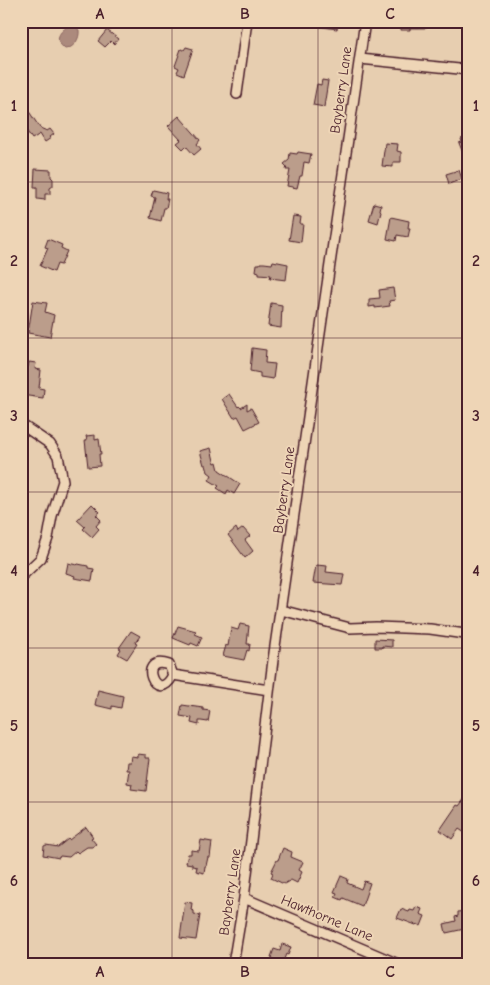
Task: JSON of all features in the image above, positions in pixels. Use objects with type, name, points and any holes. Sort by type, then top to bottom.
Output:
[{"type":"street","points":[[237,94],[247,21]]},
{"type":"street","name":"Bayberry Lane","points":[[233,964],[244,898],[280,610],[365,21]]},
{"type":"street","points":[[360,59],[469,70]]},
{"type":"street","points":[[21,425],[50,444],[58,456],[63,481],[41,558],[24,574],[21,574]]},
{"type":"street","points":[[280,610],[350,628],[421,629],[465,634],[469,632]]},
{"type":"street","points":[[173,675],[269,690]]},
{"type":"street","name":"Hawthorne Lane","points":[[244,898],[398,964]]},
{"type":"shaded area","points":[[70,25],[79,30],[78,37],[74,45],[65,49],[58,39],[60,33]]},
{"type":"building","points":[[308,21],[338,21],[337,29],[308,25]]},
{"type":"building","points":[[401,21],[427,21],[427,28],[401,30]]},
{"type":"building","points":[[107,30],[118,39],[114,44],[111,41],[105,47],[98,41]]},
{"type":"building","points":[[186,47],[193,49],[184,75],[177,72],[179,68],[175,66],[181,49],[184,50]]},
{"type":"building","points":[[322,80],[328,81],[324,107],[313,105],[317,84],[321,85]]},
{"type":"building","points":[[26,107],[40,128],[47,131],[50,129],[54,134],[45,142],[40,134],[32,139],[26,130],[21,133],[21,110]]},
{"type":"building","points":[[179,116],[200,140],[197,144],[201,149],[194,155],[186,146],[183,149],[177,143],[181,140],[168,126]]},
{"type":"building","points":[[469,136],[468,158],[466,152],[463,153],[459,143],[462,142],[461,139]]},
{"type":"building","points":[[385,143],[398,144],[397,151],[401,152],[401,162],[393,162],[393,167],[382,166]]},
{"type":"building","points":[[298,152],[311,154],[309,163],[304,162],[302,176],[300,176],[297,188],[287,186],[290,170],[286,170],[287,167],[284,164],[289,160],[290,153],[297,154]]},
{"type":"building","points":[[35,169],[51,170],[53,186],[50,188],[50,194],[45,194],[45,200],[37,199],[37,187],[34,187]]},
{"type":"building","points":[[459,170],[462,179],[449,184],[446,174]]},
{"type":"building","points":[[153,190],[167,193],[166,199],[168,199],[161,221],[150,218],[155,197],[151,196]]},
{"type":"building","points":[[374,203],[381,205],[378,223],[369,220]]},
{"type":"building","points":[[293,216],[301,217],[300,224],[303,224],[301,242],[289,240]]},
{"type":"building","points":[[391,217],[409,221],[408,237],[397,235],[396,241],[387,239]]},
{"type":"building","points":[[48,239],[62,245],[61,248],[67,251],[61,265],[57,264],[54,272],[40,266],[48,248],[45,247]]},
{"type":"building","points":[[273,261],[288,264],[286,280],[270,278],[271,275],[259,274],[256,271],[257,264],[272,264]]},
{"type":"building","points":[[393,288],[395,300],[389,301],[390,306],[369,307],[369,299],[380,298],[379,290]]},
{"type":"building","points":[[33,301],[47,303],[45,312],[54,315],[50,337],[28,333]]},
{"type":"building","points":[[271,303],[282,305],[281,328],[268,326]]},
{"type":"building","points":[[252,348],[266,350],[265,363],[275,364],[273,379],[260,377],[260,373],[250,371]]},
{"type":"building","points":[[29,362],[36,363],[35,369],[41,370],[39,388],[44,389],[43,398],[21,395],[22,366],[28,367]]},
{"type":"building","points":[[229,394],[238,407],[241,408],[247,404],[247,410],[251,408],[259,422],[245,429],[238,416],[234,418],[222,399]]},
{"type":"building","points":[[95,435],[95,440],[99,439],[100,466],[88,467],[85,440],[87,440],[86,436]]},
{"type":"building","points":[[211,448],[214,461],[215,463],[217,462],[219,470],[240,484],[234,494],[228,490],[226,494],[217,488],[219,486],[209,480],[212,475],[208,472],[206,465],[204,465],[200,451]]},
{"type":"building","points":[[92,504],[100,512],[96,515],[101,520],[96,526],[99,529],[92,537],[77,520]]},
{"type":"building","points":[[236,528],[238,532],[243,528],[250,536],[245,540],[253,551],[245,558],[228,535]]},
{"type":"building","points":[[68,563],[88,566],[88,568],[94,569],[92,581],[74,578],[75,576],[66,573]]},
{"type":"building","points":[[316,565],[327,566],[326,572],[344,574],[342,585],[313,583]]},
{"type":"building","points":[[240,624],[249,626],[247,644],[250,644],[249,651],[247,650],[244,660],[223,656],[226,645],[228,646],[231,628],[238,630]]},
{"type":"building","points":[[178,626],[196,631],[195,634],[202,637],[198,646],[173,638]]},
{"type":"building","points":[[131,631],[140,636],[127,659],[118,654],[121,649],[119,648]]},
{"type":"building","points":[[375,639],[392,640],[392,647],[382,646],[382,648],[375,648]]},
{"type":"building","points":[[98,690],[123,696],[121,708],[112,706],[112,709],[95,705]]},
{"type":"building","points":[[182,705],[210,711],[208,722],[199,721],[199,725],[191,723],[192,718],[180,716]]},
{"type":"building","points":[[138,754],[146,755],[146,758],[150,758],[146,791],[131,789],[132,784],[127,783],[129,770],[126,770],[127,762],[130,762],[131,756],[138,757]]},
{"type":"building","points":[[469,793],[469,833],[459,829],[452,839],[440,830],[457,805],[459,806]]},
{"type":"building","points":[[86,827],[96,844],[92,847],[87,847],[78,853],[76,851],[69,857],[60,856],[59,858],[43,855],[44,846],[58,847]]},
{"type":"building","points":[[201,840],[212,842],[210,857],[208,857],[204,873],[196,871],[197,867],[186,863],[191,850],[199,851]]},
{"type":"building","points":[[283,848],[292,852],[291,857],[303,862],[299,870],[302,872],[297,883],[291,880],[284,884],[271,878],[273,873],[271,872]]},
{"type":"building","points":[[341,876],[348,879],[347,883],[361,889],[364,881],[370,883],[362,906],[343,898],[342,900],[335,897],[337,893],[334,892]]},
{"type":"building","points":[[185,902],[192,903],[191,910],[194,911],[194,914],[200,915],[196,940],[180,938]]},
{"type":"building","points":[[416,907],[422,909],[420,914],[425,916],[421,926],[397,918],[401,909],[409,912],[410,910],[414,911]]},
{"type":"building","points":[[465,911],[465,915],[469,914],[469,928],[446,933],[444,924],[456,921],[455,917],[458,916],[458,912]]},
{"type":"building","points":[[282,944],[291,947],[288,955],[286,954],[282,964],[271,964],[274,949],[280,951]]}]
